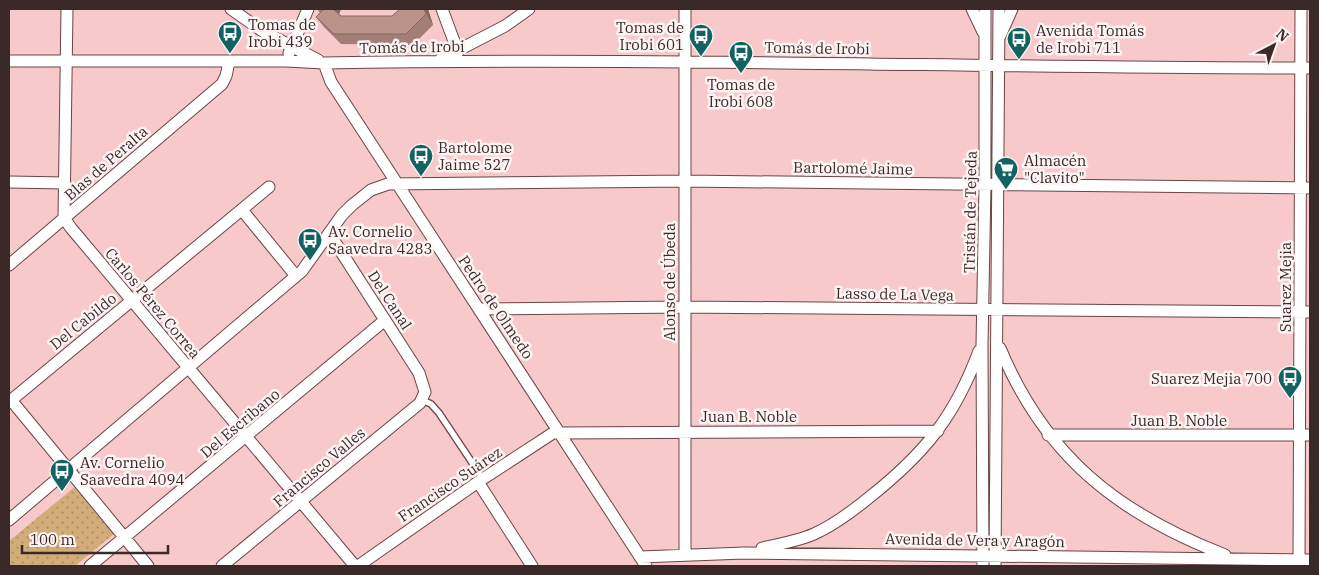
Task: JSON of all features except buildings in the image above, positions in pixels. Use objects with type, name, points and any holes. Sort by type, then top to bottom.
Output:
[{"type":"street","points":[[64,218],[67,9]]},
{"type":"street","points":[[231,9],[264,32],[324,63]]},
{"type":"street","points":[[286,61],[308,9]]},
{"type":"street","points":[[442,9],[458,52]]},
{"type":"street","points":[[437,61],[458,52],[505,26],[529,9]]},
{"type":"street","name":"Alonso de Úbeda","points":[[684,555],[685,9]]},
{"type":"street","points":[[972,9],[985,37]]},
{"type":"street","name":"Tristán de Tejeda","points":[[983,560],[982,345],[986,185],[985,9]]},
{"type":"street","name":"Tristán de Tejeda","points":[[995,561],[998,9]]},
{"type":"street","points":[[998,40],[1012,9]]},
{"type":"street","name":"Suarez Mejia","points":[[1301,9],[1305,68],[1303,562]]},
{"type":"street","points":[[9,61],[229,62]]},
{"type":"street","name":"Tomás de Irobi","points":[[229,62],[686,61],[998,67],[1305,68]]},
{"type":"street","name":"Blas de Peralta","points":[[9,265],[222,84],[229,62]]},
{"type":"street","name":"Pedro de Olmedo","points":[[324,63],[331,82],[396,184],[561,432],[643,562]]},
{"type":"street","name":"Bartolomé Jaime","points":[[9,520],[302,271],[342,216],[370,191],[381,186],[396,184],[685,181],[1305,188]]},
{"type":"street","points":[[9,182],[65,182]]},
{"type":"street","name":"Del Cabildo","points":[[10,401],[269,187]]},
{"type":"street","points":[[242,210],[296,276]]},
{"type":"street","name":"Carlos Pérez Correa","points":[[64,218],[131,301],[356,566]]},
{"type":"street","name":"Del Canal","points":[[328,233],[419,373],[425,392],[422,400]]},
{"type":"street","name":"Lasso de La Vega","points":[[479,309],[684,307],[1305,312]]},
{"type":"street","name":"Del Escribano","points":[[90,566],[385,320]]},
{"type":"street","points":[[997,342],[1013,379],[1048,435],[1086,474],[1147,520],[1170,532],[1234,558]]},
{"type":"street","points":[[744,552],[795,541],[815,534],[858,507],[916,459],[938,431],[961,395],[982,345]]},
{"type":"street","name":"Francisco Valles","points":[[222,566],[422,400]]},
{"type":"street","points":[[10,401],[148,566]]},
{"type":"street","name":"Juan B. Noble","points":[[561,432],[938,431]]},
{"type":"street","name":"Francisco Suárez","points":[[356,566],[481,480],[553,433],[561,432]]},
{"type":"street","name":"Juan B. Noble","points":[[1048,435],[1305,435]]},
{"type":"street","points":[[481,480],[532,566]]},
{"type":"street","name":"Avenida de Vera y Aragón","points":[[643,562],[684,555],[744,552],[995,561],[1234,558],[1303,562]]},
{"type":"lane","points":[[422,400],[431,404],[439,413],[481,480]]},
{"type":"shaded area","points":[[76,486],[115,533],[75,566],[9,566],[9,541]]},
{"type":"place","name":"Tomas de Irobi 439","points":[[230,54]]},
{"type":"place","name":"Tomas de Irobi 601","points":[[701,57]]},
{"type":"place","name":"Avenida Tomás de Irobi 711","points":[[1019,60]]},
{"type":"place","name":"Tomas de Irobi 608","points":[[741,74]]},
{"type":"place","name":"Bartolome Jaime 527","points":[[421,177]]},
{"type":"place","name":"Almacén \"Clavito\"","points":[[1006,190]]},
{"type":"place","name":"Av. Cornelio Saavedra 4283","points":[[310,261]]},
{"type":"place","name":"Suarez Mejia 700","points":[[1290,399]]},
{"type":"place","name":"Av. Cornelio Saavedra 4094","points":[[62,492]]}]
